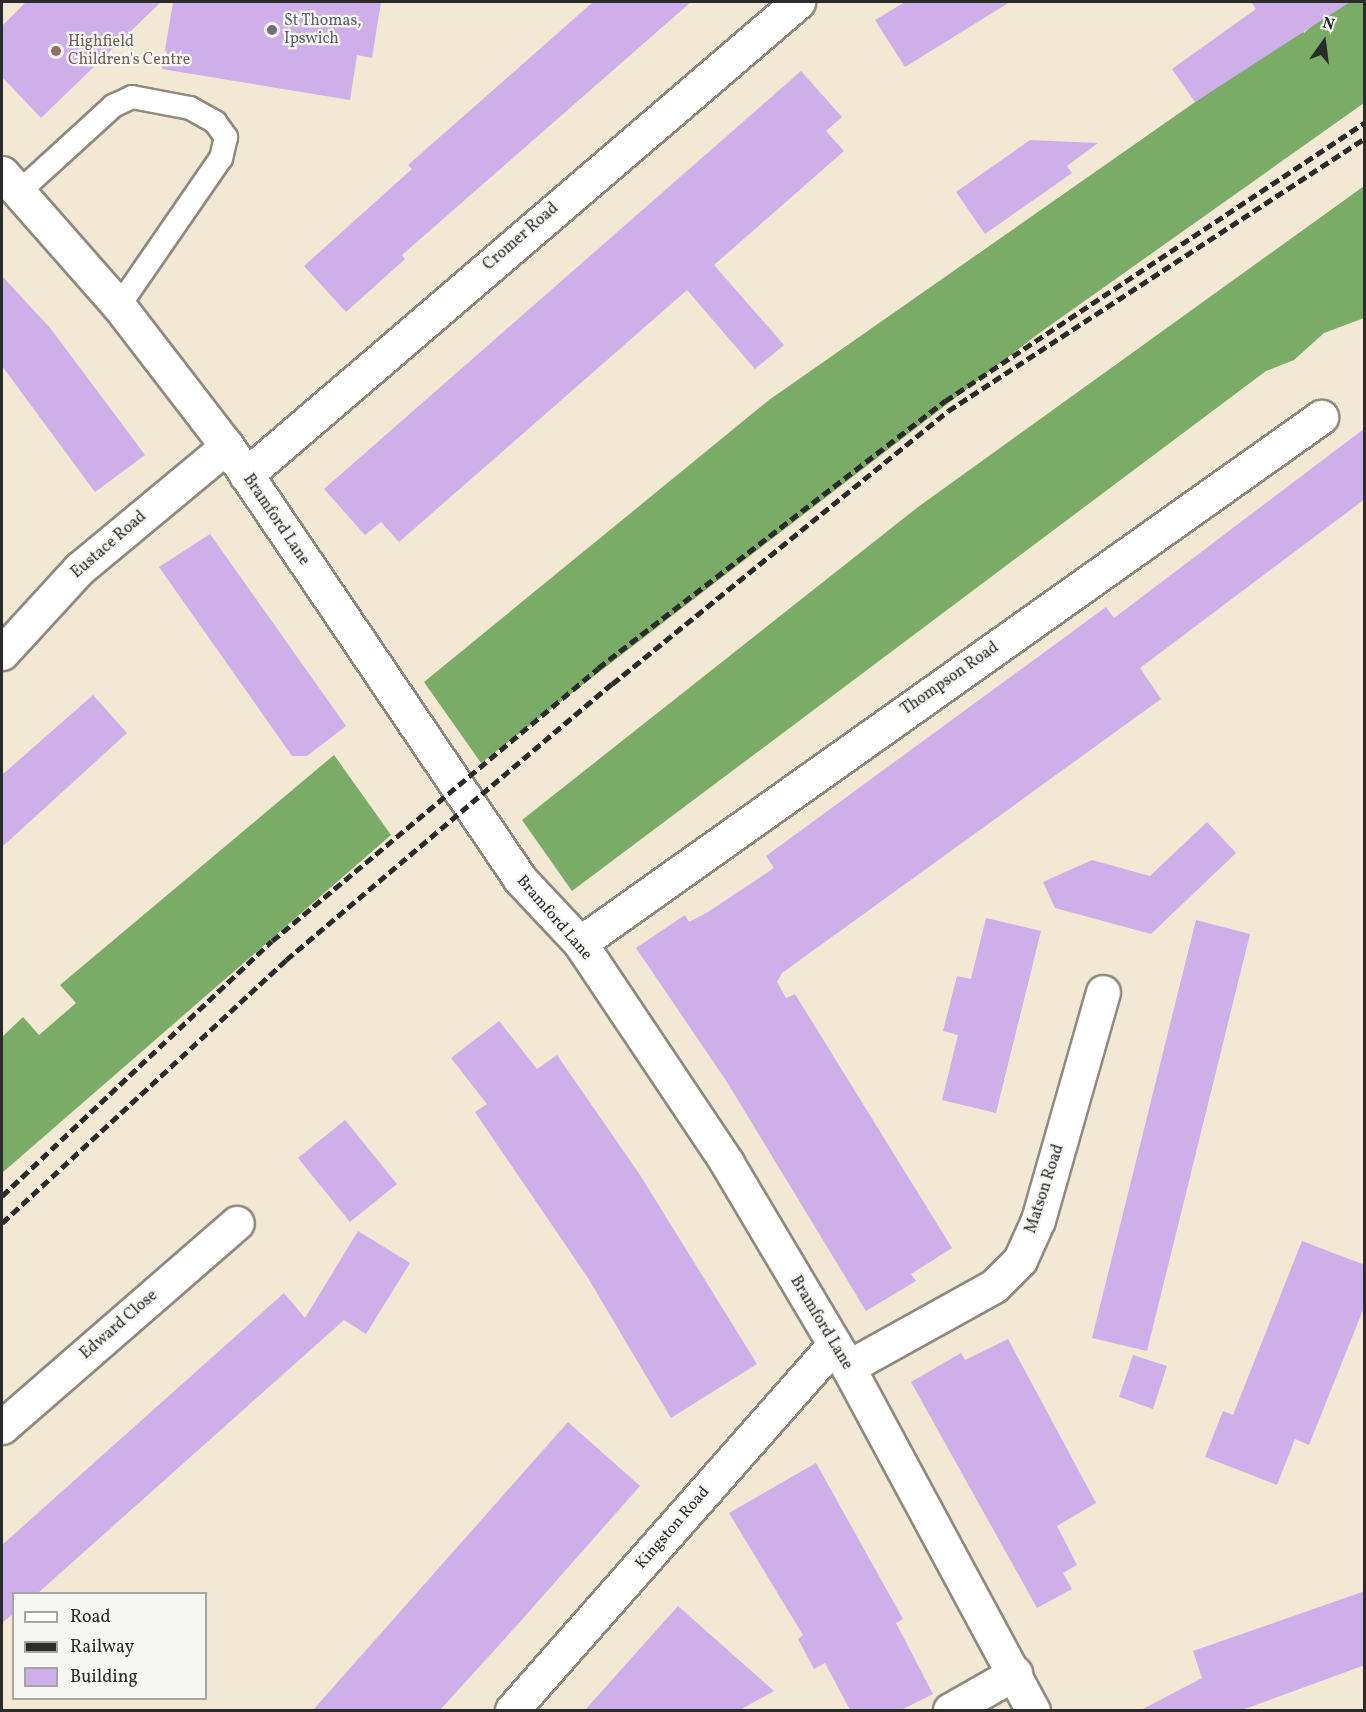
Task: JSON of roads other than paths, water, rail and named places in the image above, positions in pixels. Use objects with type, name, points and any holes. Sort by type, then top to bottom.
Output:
[{"type":"street","name":"Cromer Road","points":[[246,475],[798,2]]},
{"type":"street","name":"Bramford Lane","points":[[10,182],[119,306],[226,446],[520,879],[580,943],[727,1163],[841,1356],[1015,1673],[1033,1710]]},
{"type":"street","name":"Thompson Road","points":[[580,943],[1321,417]]},
{"type":"street","name":"Eustace Road","points":[[2,653],[79,569],[226,446]]},
{"type":"street","name":"Matson Road","points":[[841,1356],[994,1286],[1020,1260],[1038,1220],[1103,992]]},
{"type":"street","name":"Edward Close","points":[[2,1426],[237,1223]]},
{"type":"street","name":"Kingston Road","points":[[512,1710],[841,1356]]},
{"type":"street","points":[[950,1710],[1015,1673]]},
{"type":"lane","points":[[10,182],[113,106],[132,97],[190,108],[215,122],[226,137],[221,158],[119,306]]},
{"type":"railway","points":[[2,1196],[272,941],[598,668],[945,401],[1364,123]]},
{"type":"railway","points":[[2,1223],[286,960],[612,684],[948,411],[1364,139]]},
{"type":"place","name":"St Thomas, Ipswich","points":[[272,30]]},
{"type":"place","name":"Highfield Children's Centre","points":[[56,51]]}]
